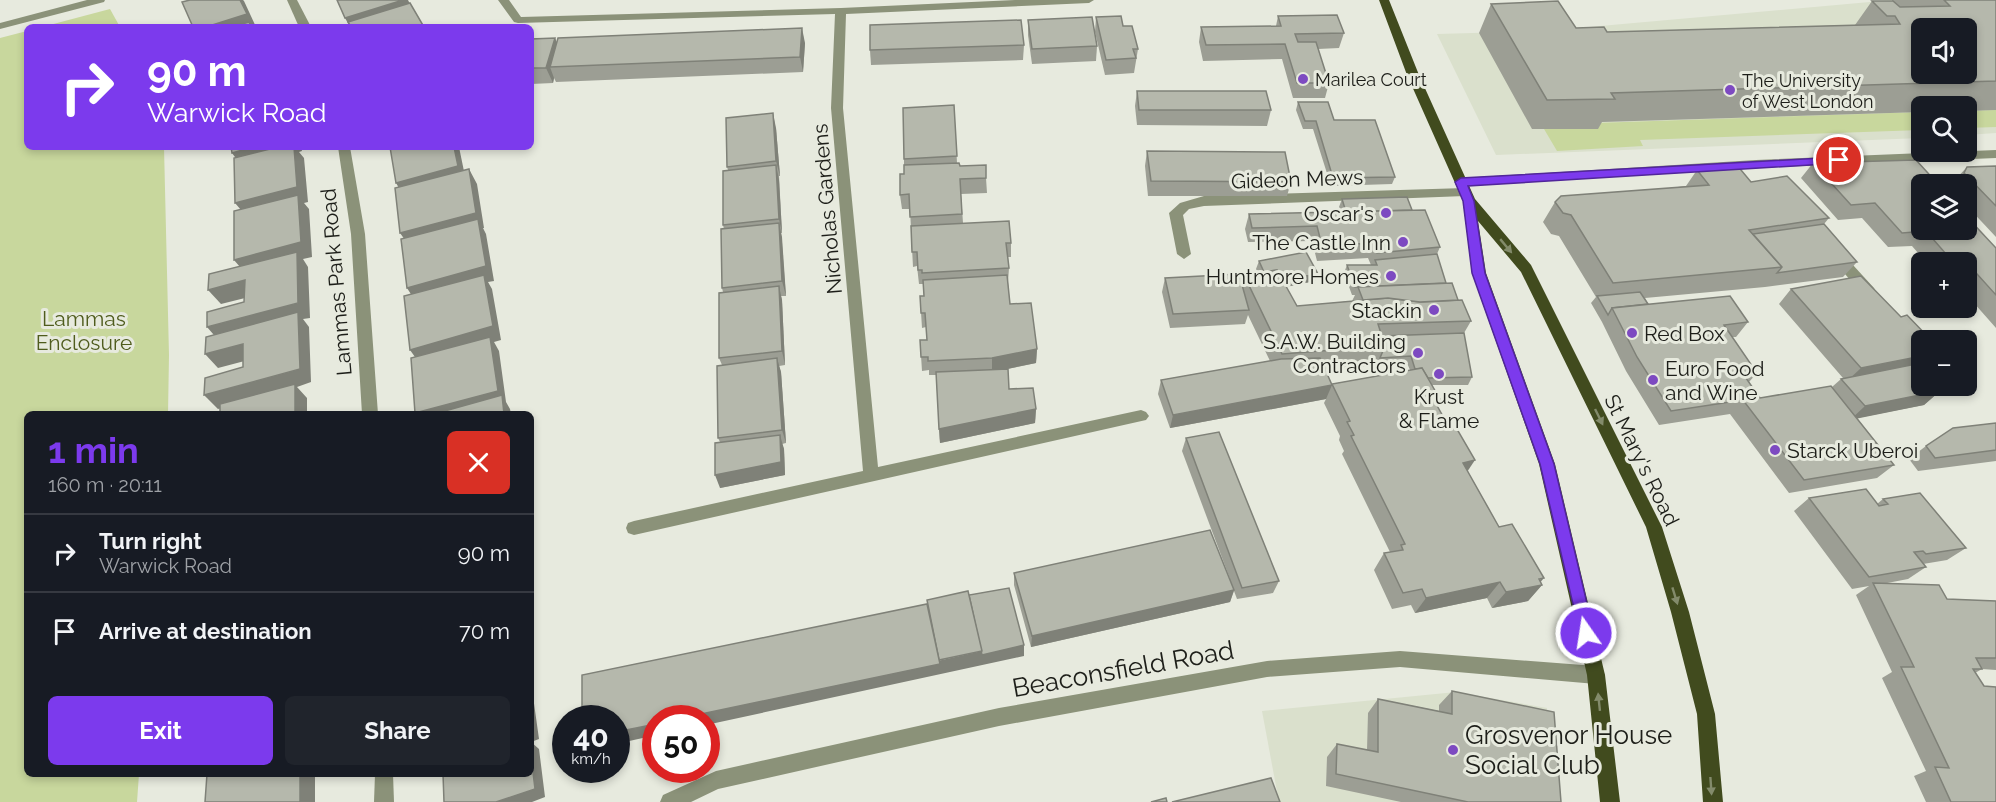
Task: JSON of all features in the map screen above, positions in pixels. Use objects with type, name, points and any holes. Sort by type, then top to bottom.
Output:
[{"type":"main road","name":"St Mary's Road","points":[[1384,0],[1413,75],[1465,192],[1479,273],[1547,464],[1596,675],[1610,802]]},
{"type":"main road","name":"St Mary's Road","points":[[1465,192],[1526,269],[1654,527],[1680,612],[1706,714],[1713,802]]},
{"type":"street","points":[[0,26],[100,0]]},
{"type":"street","points":[[292,0],[304,24]]},
{"type":"street","points":[[503,0],[518,20],[841,11],[1089,0]]},
{"type":"street","name":"Nicholas Gardens","points":[[841,11],[837,108],[871,477]]},
{"type":"street","name":"Lammas Park Road","points":[[345,150],[358,234],[370,411]]},
{"type":"street","points":[[1465,192],[1756,164],[1996,154]]},
{"type":"street","points":[[1901,158],[1913,171]]},
{"type":"street","points":[[1756,164],[1771,181]]},
{"type":"street","name":"Gideon Mews","points":[[1184,254],[1176,213],[1185,206],[1204,201],[1465,192]]},
{"type":"street","points":[[1824,241],[1879,303]]},
{"type":"street","points":[[634,528],[1141,416]]},
{"type":"street","name":"Beaconsfield Road","points":[[670,802],[716,780],[942,729],[1268,669],[1400,659],[1596,675]]},
{"type":"street","points":[[384,777],[384,802]]},
{"type":"shaded area","name":"The University of West London","points":[[1892,0],[1996,0],[1996,133],[1977,134],[1977,96],[1911,96],[1911,138],[1496,155],[1437,34],[1544,31]]},
{"type":"shaded area","points":[[1456,692],[1547,708],[1555,802],[1279,802],[1262,711]]},
{"type":"green space","points":[[110,9],[118,24],[53,24]]},
{"type":"green space","name":"Lammas Enclosure","points":[[24,32],[24,150],[164,150],[169,355],[168,411],[24,411],[24,777],[139,777],[137,802],[0,802],[0,38]]},
{"type":"green space","points":[[1996,110],[1996,127],[1977,128],[1977,111]]},
{"type":"green space","points":[[1911,112],[1911,130],[1640,140],[1643,146],[1557,151],[1544,129],[1595,123]]},
{"type":"building","points":[[240,0],[247,14],[215,24],[192,24],[182,2]]},
{"type":"building","points":[[337,0],[403,0],[345,18]]},
{"type":"building","points":[[1944,0],[1996,0],[1996,81],[1977,82],[1977,18],[1911,18],[1911,84],[1611,93],[1615,99],[1547,100],[1491,4],[1558,1],[1576,28],[1604,27],[1607,32],[1900,24],[1895,16],[1887,16],[1872,1],[1893,1],[1900,7],[1950,6]]},
{"type":"building","points":[[410,3],[422,24],[349,24],[348,22]]},
{"type":"building","points":[[1337,15],[1344,33],[1295,34],[1298,42],[1316,42],[1329,83],[1297,83],[1285,44],[1206,45],[1201,27],[1281,26],[1278,16]]},
{"type":"building","points":[[1121,16],[1123,26],[1132,26],[1138,49],[1133,49],[1136,58],[1106,60],[1096,17]]},
{"type":"building","points":[[1092,17],[1097,46],[1032,49],[1028,20]]},
{"type":"building","points":[[1021,20],[1024,45],[870,50],[870,25]]},
{"type":"building","points":[[802,28],[800,57],[550,67],[558,38]]},
{"type":"building","points":[[555,38],[546,68],[534,68],[534,39]]},
{"type":"building","points":[[1137,91],[1266,91],[1271,110],[1139,110]]},
{"type":"building","points":[[1298,102],[1328,102],[1334,120],[1375,120],[1395,177],[1333,178],[1316,121],[1305,121]]},
{"type":"building","points":[[954,105],[957,156],[904,159],[903,108]]},
{"type":"building","points":[[773,113],[776,161],[727,167],[726,118]]},
{"type":"building","points":[[266,150],[294,150],[297,187],[235,203],[234,158]]},
{"type":"building","points":[[390,150],[455,150],[458,166],[396,183]]},
{"type":"building","points":[[1147,151],[1285,152],[1291,182],[1151,181]]},
{"type":"building","points":[[1911,160],[1918,162],[1929,174],[1911,174],[1911,232],[1902,233],[1875,203],[1851,205],[1813,163]]},
{"type":"building","points":[[959,163],[960,166],[986,165],[986,178],[960,179],[962,214],[910,217],[909,194],[900,195],[900,174],[904,174],[904,165]]},
{"type":"building","points":[[1736,164],[1751,182],[1787,176],[1829,218],[1749,230],[1782,267],[1613,283],[1571,215],[1563,213],[1555,202],[1561,196],[1709,185],[1697,170]]},
{"type":"building","points":[[776,165],[779,219],[723,225],[723,171]]},
{"type":"building","points":[[1996,166],[1996,206],[1977,186],[1977,174],[1964,173],[1967,167]]},
{"type":"building","points":[[469,169],[476,213],[400,233],[395,188]]},
{"type":"building","points":[[298,195],[301,242],[234,260],[234,211]]},
{"type":"building","points":[[1407,197],[1412,210],[1346,212],[1342,199]]},
{"type":"building","points":[[1425,210],[1440,247],[1377,253],[1374,243],[1322,246],[1317,226],[1252,228],[1249,214]]},
{"type":"building","points":[[478,219],[486,266],[407,288],[401,239]]},
{"type":"building","points":[[1009,221],[1011,243],[1006,243],[1009,268],[922,273],[922,270],[918,270],[917,252],[912,252],[911,226]]},
{"type":"building","points":[[779,223],[782,281],[722,288],[721,229]]},
{"type":"building","points":[[1824,224],[1857,262],[1777,273],[1782,267],[1753,234]]},
{"type":"building","points":[[1977,228],[1996,248],[1996,295],[1977,274],[1977,252],[1944,252],[1934,240],[1977,240]]},
{"type":"building","points":[[297,252],[298,303],[207,327],[207,312],[244,302],[245,280],[208,290],[209,274]]},
{"type":"building","points":[[1306,252],[1318,274],[1283,280],[1277,270],[1264,272],[1259,261]]},
{"type":"building","points":[[1437,254],[1446,283],[1355,287],[1347,265],[1377,265],[1375,260]]},
{"type":"building","points":[[1277,270],[1297,306],[1388,298],[1420,302],[1462,300],[1471,321],[1378,324],[1385,346],[1282,354],[1244,275]]},
{"type":"building","points":[[1239,274],[1249,310],[1173,314],[1165,278]]},
{"type":"building","points":[[484,275],[493,326],[410,350],[404,296]]},
{"type":"building","points":[[1007,275],[1010,304],[1031,303],[1037,349],[992,358],[928,361],[928,357],[921,357],[920,340],[927,340],[925,313],[921,313],[920,296],[924,296],[923,280]]},
{"type":"building","points":[[1861,276],[1901,317],[1907,315],[1921,330],[1911,330],[1911,358],[1861,368],[1791,289]]},
{"type":"building","points":[[1452,283],[1458,300],[1420,302],[1388,298],[1363,300],[1358,287]]},
{"type":"building","points":[[779,286],[782,351],[719,358],[719,293]]},
{"type":"building","points":[[1640,292],[1648,304],[1612,308],[1608,315],[1597,296]]},
{"type":"building","points":[[1730,296],[1748,322],[1724,325],[1757,373],[1743,374],[1760,398],[1831,386],[1894,465],[1804,480],[1743,400],[1671,411],[1637,357],[1612,308]]},
{"type":"building","points":[[298,312],[300,369],[204,395],[205,378],[243,367],[243,344],[205,354],[206,337]]},
{"type":"building","points":[[1464,333],[1472,377],[1428,378],[1422,368],[1415,369],[1411,356],[1380,358],[1385,346],[1382,336]]},
{"type":"building","points":[[490,337],[498,391],[415,411],[411,358]]},
{"type":"building","points":[[777,358],[782,430],[718,438],[717,366]]},
{"type":"building","points":[[1320,358],[1332,385],[1173,415],[1161,380],[1281,359]]},
{"type":"building","points":[[1911,365],[1911,396],[1915,396],[1865,406],[1841,379]]},
{"type":"building","points":[[1422,368],[1441,401],[1435,402],[1444,418],[1450,417],[1475,460],[1463,463],[1499,527],[1512,524],[1544,578],[1539,579],[1542,585],[1506,592],[1500,582],[1426,598],[1422,589],[1403,593],[1384,553],[1403,550],[1401,545],[1405,544],[1351,436],[1354,435],[1347,422],[1350,421],[1332,384]]},
{"type":"building","points":[[1008,369],[1009,389],[1033,388],[1036,409],[939,429],[936,372]]},
{"type":"building","points":[[295,384],[295,411],[220,411],[220,404]]},
{"type":"building","points":[[502,395],[504,411],[445,411]]},
{"type":"building","points":[[1996,423],[1996,450],[1935,458],[1926,446],[1953,428]]},
{"type":"building","points":[[1219,432],[1279,581],[1242,588],[1186,438]]},
{"type":"building","points":[[780,435],[781,462],[715,475],[715,443]]},
{"type":"building","points":[[1866,489],[1879,506],[1888,504],[1883,499],[1920,493],[1966,548],[1926,554],[1923,551],[1914,552],[1926,567],[1869,577],[1809,498]]},
{"type":"building","points":[[1210,530],[1234,590],[1032,636],[1014,573]]},
{"type":"building","points":[[1873,583],[1939,585],[1947,599],[1996,601],[1996,658],[1976,658],[1982,669],[1973,669],[1984,686],[1996,687],[1996,802],[1951,802],[1935,767],[1949,768],[1901,667],[1914,667]]},
{"type":"building","points":[[1009,588],[1024,645],[982,655],[969,595]]},
{"type":"building","points":[[968,591],[982,651],[939,660],[927,600]]},
{"type":"building","points":[[927,604],[940,664],[720,710],[720,705],[642,705],[642,727],[630,729],[630,705],[582,705],[582,675]]},
{"type":"building","name":"Grosvenor House Social Club","points":[[1452,691],[1554,712],[1561,802],[1468,802],[1336,774],[1337,744],[1378,752],[1378,699],[1452,714]]},
{"type":"building","points":[[207,777],[300,777],[300,802],[205,802]]},
{"type":"building","points":[[443,777],[534,777],[535,789],[496,802],[444,802]]},
{"type":"building","points":[[1271,778],[1280,802],[1172,802]]},
{"type":"building","points":[[1166,798],[1167,802],[1151,802]]},
{"type":"place","name":"Marilea Court","points":[[1303,79]]},
{"type":"place","name":"The University of West London","points":[[1730,90]]},
{"type":"place","name":"Oscar's","points":[[1386,213]]},
{"type":"place","name":"The Castle Inn","points":[[1403,242]]},
{"type":"place","name":"Huntmore Homes","points":[[1391,276]]},
{"type":"place","name":"Stackin","points":[[1434,310]]},
{"type":"place","name":"Red Box","points":[[1632,333]]},
{"type":"place","name":"S.A.W. Building Contractors","points":[[1418,353]]},
{"type":"place","name":"Krust & Flame","points":[[1439,374]]},
{"type":"place","name":"Euro Food and Wine","points":[[1653,380]]},
{"type":"place","name":"Starck Uberoi","points":[[1775,450]]},
{"type":"place","name":"Grosvenor House Social Club","points":[[1453,750]]},
{"type":"route","points":[[1586,633],[1547,464],[1479,273],[1468,201],[1461,182],[1839,160]]}]
